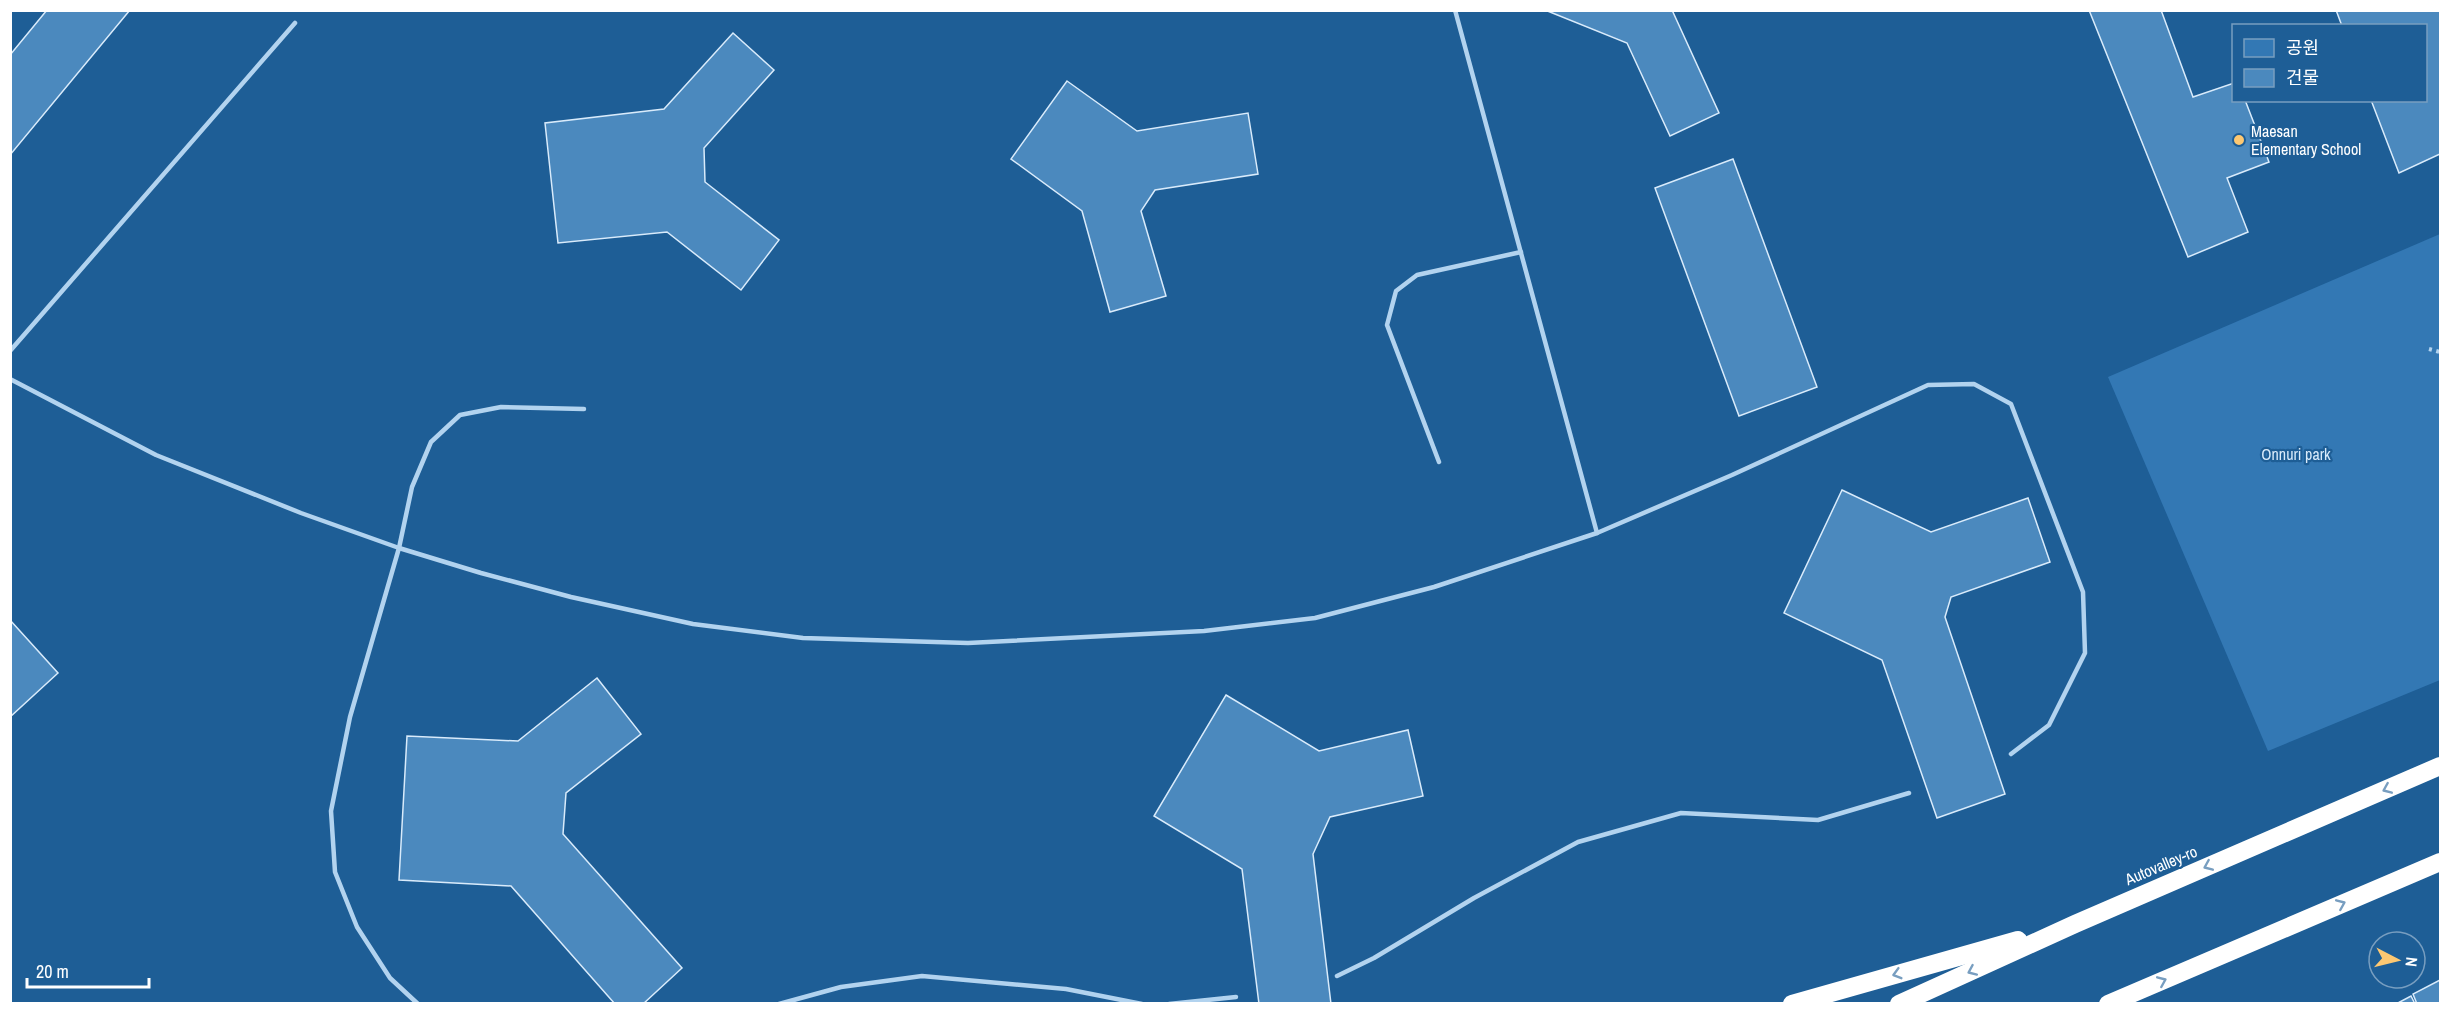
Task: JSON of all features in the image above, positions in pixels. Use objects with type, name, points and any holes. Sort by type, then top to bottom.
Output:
[{"type":"highway","name":"Autovalley-ro","points":[[1899,1004],[2075,924],[2440,766]]},
{"type":"highway","points":[[2108,1004],[2440,862]]},
{"type":"highway","points":[[1791,1004],[2075,924]]},
{"type":"lane","points":[[1455,10],[1597,533]]},
{"type":"lane","points":[[10,351],[295,23]]},
{"type":"lane","points":[[1439,462],[1387,325],[1395,291],[1417,274],[1521,252]]},
{"type":"lane","points":[[10,379],[156,455],[301,513],[399,548],[481,573],[571,597],[693,624],[803,638],[968,643],[1204,631],[1315,618],[1434,587],[1597,533],[1732,476],[1928,385],[1974,384],[2011,404],[2083,592],[2085,653],[2049,725],[2011,754]]},
{"type":"lane","points":[[418,1004],[390,978],[357,927],[335,872],[331,812],[350,717],[399,548],[412,487],[431,441],[460,415],[501,407],[584,409]]},
{"type":"lane","points":[[1336,976],[1374,958],[1474,898],[1578,842],[1681,813],[1818,820],[1909,793]]},
{"type":"lane","points":[[779,1004],[841,987],[922,976],[1066,989],[1142,1004]]},
{"type":"lane","points":[[1169,1004],[1236,997]]},
{"type":"path","points":[[2429,349],[2440,352]]},
{"type":"green space","name":"Onnuri park","points":[[2440,234],[2440,680],[2268,751],[2108,377]]},
{"type":"building","points":[[47,10],[130,10],[10,155],[10,55]]},
{"type":"building","points":[[1545,10],[1672,10],[1719,113],[1670,136],[1627,43]]},
{"type":"building","points":[[2089,10],[2161,10],[2193,97],[2232,84],[2232,102],[2246,102],[2269,162],[2227,178],[2248,232],[2188,257]]},
{"type":"building","points":[[2336,10],[2440,10],[2440,154],[2399,173],[2372,102],[2427,102],[2427,24],[2341,24]]},
{"type":"building","points":[[733,33],[774,70],[704,148],[705,182],[779,240],[741,290],[667,232],[558,243],[545,123],[664,109]]},
{"type":"building","points":[[1067,81],[1137,131],[1248,113],[1258,174],[1155,190],[1141,211],[1166,296],[1110,312],[1082,211],[1011,159]]},
{"type":"building","points":[[1733,159],[1817,387],[1739,416],[1655,188]]},
{"type":"building","points":[[1842,490],[1931,532],[2028,498],[2050,562],[1951,597],[1945,617],[2005,794],[1937,818],[1882,660],[1784,613]]},
{"type":"building","points":[[10,620],[58,673],[10,717]]},
{"type":"building","points":[[597,678],[641,734],[566,793],[563,834],[682,968],[643,1004],[615,1004],[511,886],[399,880],[407,736],[518,741]]},
{"type":"building","points":[[1226,695],[1319,751],[1408,730],[1423,796],[1330,817],[1313,854],[1331,1004],[1259,1004],[1242,869],[1154,816]]},
{"type":"building","points":[[2440,980],[2440,1004],[2417,1004],[2413,994],[2427,990],[2427,987]]},
{"type":"building","points":[[2411,996],[2415,1004],[2396,1004]]},
{"type":"place","name":"Maesan Elementary School","points":[[2239,140]]}]
